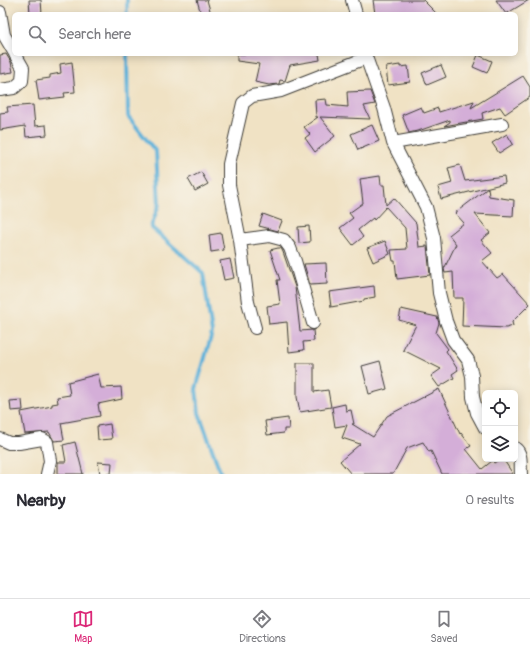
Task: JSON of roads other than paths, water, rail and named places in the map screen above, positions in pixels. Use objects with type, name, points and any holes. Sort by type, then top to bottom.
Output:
[{"type":"street","points":[[352,0],[355,12]]},
{"type":"street","points":[[0,12],[4,35],[12,48]]},
{"type":"street","points":[[0,90],[14,88],[22,81],[23,68],[17,56]]},
{"type":"street","points":[[255,328],[248,302],[240,240],[229,185],[229,164],[243,103],[252,96],[281,91],[366,56],[384,108],[393,144],[426,207],[434,238],[439,293],[446,321],[453,340],[468,360],[472,376],[473,397],[484,426]]},
{"type":"street","points":[[393,144],[502,124]]},
{"type":"street","points":[[240,240],[269,236],[284,240],[290,248],[295,261],[313,322]]},
{"type":"street","points":[[0,439],[9,443],[42,439],[47,442],[50,461],[47,474]]},
{"type":"street","points":[[518,450],[521,459],[521,474]]},
{"type":"waterway","points":[[127,0],[127,12]]},
{"type":"waterway","points":[[127,56],[128,116],[156,152],[159,204],[151,227],[203,273],[212,333],[196,389],[199,413],[221,474]]}]
